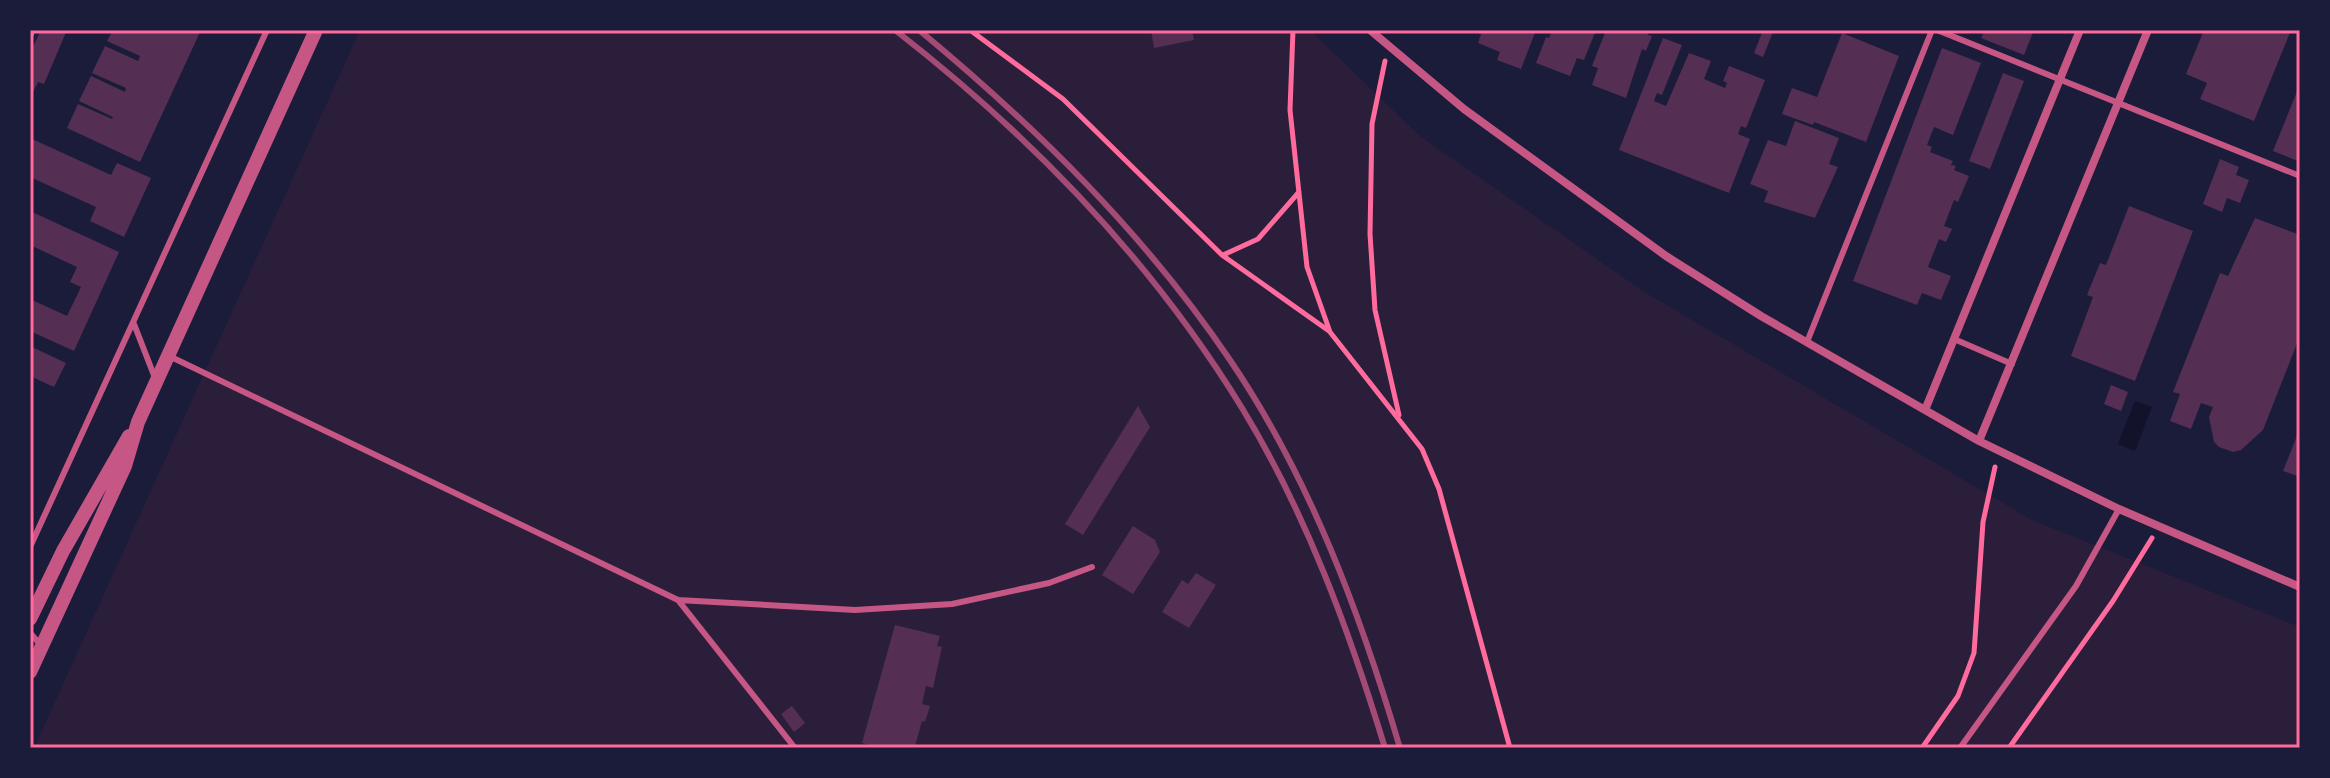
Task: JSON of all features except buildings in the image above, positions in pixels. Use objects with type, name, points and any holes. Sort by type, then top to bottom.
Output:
[{"type":"street","points":[[30,619],[63,551],[138,422],[316,30]]},
{"type":"street","points":[[1370,30],[1464,109],[1666,256],[1807,342],[1979,441],[2119,509],[2300,587]]},
{"type":"street","points":[[1925,410],[2080,30]]},
{"type":"street","points":[[1979,441],[2148,30]]},
{"type":"street","points":[[30,672],[125,466],[138,422]]},
{"type":"lane","points":[[30,36],[33,30]]},
{"type":"lane","points":[[30,547],[267,30]]},
{"type":"lane","points":[[1807,342],[1934,30],[2300,176]]},
{"type":"lane","points":[[134,324],[157,382]]},
{"type":"lane","points":[[1954,339],[2012,364]]},
{"type":"lane","points":[[169,356],[678,600],[855,610],[952,604],[1049,583],[1092,567]]},
{"type":"lane","points":[[1960,748],[2076,586],[2119,509]]},
{"type":"lane","points":[[678,600],[795,748]]},
{"type":"lane","points":[[30,633],[42,646]]},
{"type":"path","points":[[970,30],[1063,99],[1222,255],[1330,332],[1422,449],[1439,489],[1510,748]]},
{"type":"path","points":[[1293,30],[1290,110],[1307,267],[1330,332]]},
{"type":"path","points":[[1388,46],[1372,124],[1370,234],[1375,310],[1400,420]]},
{"type":"path","points":[[1222,255],[1258,239],[1299,192]]},
{"type":"path","points":[[1922,748],[1958,696],[1974,653],[1983,522],[1998,450]]},
{"type":"path","points":[[2012,747],[2113,601],[2159,527]]},
{"type":"shaded area","points":[[360,30],[1310,30],[1420,136],[1643,291],[2032,520],[2300,627],[2300,748],[34,748]]},
{"type":"shaded area","points":[[2135,401],[2152,407],[2135,451],[2118,444]]},
{"type":"railway","points":[[895,30],[994,113],[1085,203],[1128,251],[1207,354],[1265,448],[1306,531],[1341,616],[1385,748]]},
{"type":"railway","points":[[919,30],[1005,105],[1125,225],[1162,268],[1230,360],[1285,451],[1330,548],[1368,647],[1400,748]]}]
